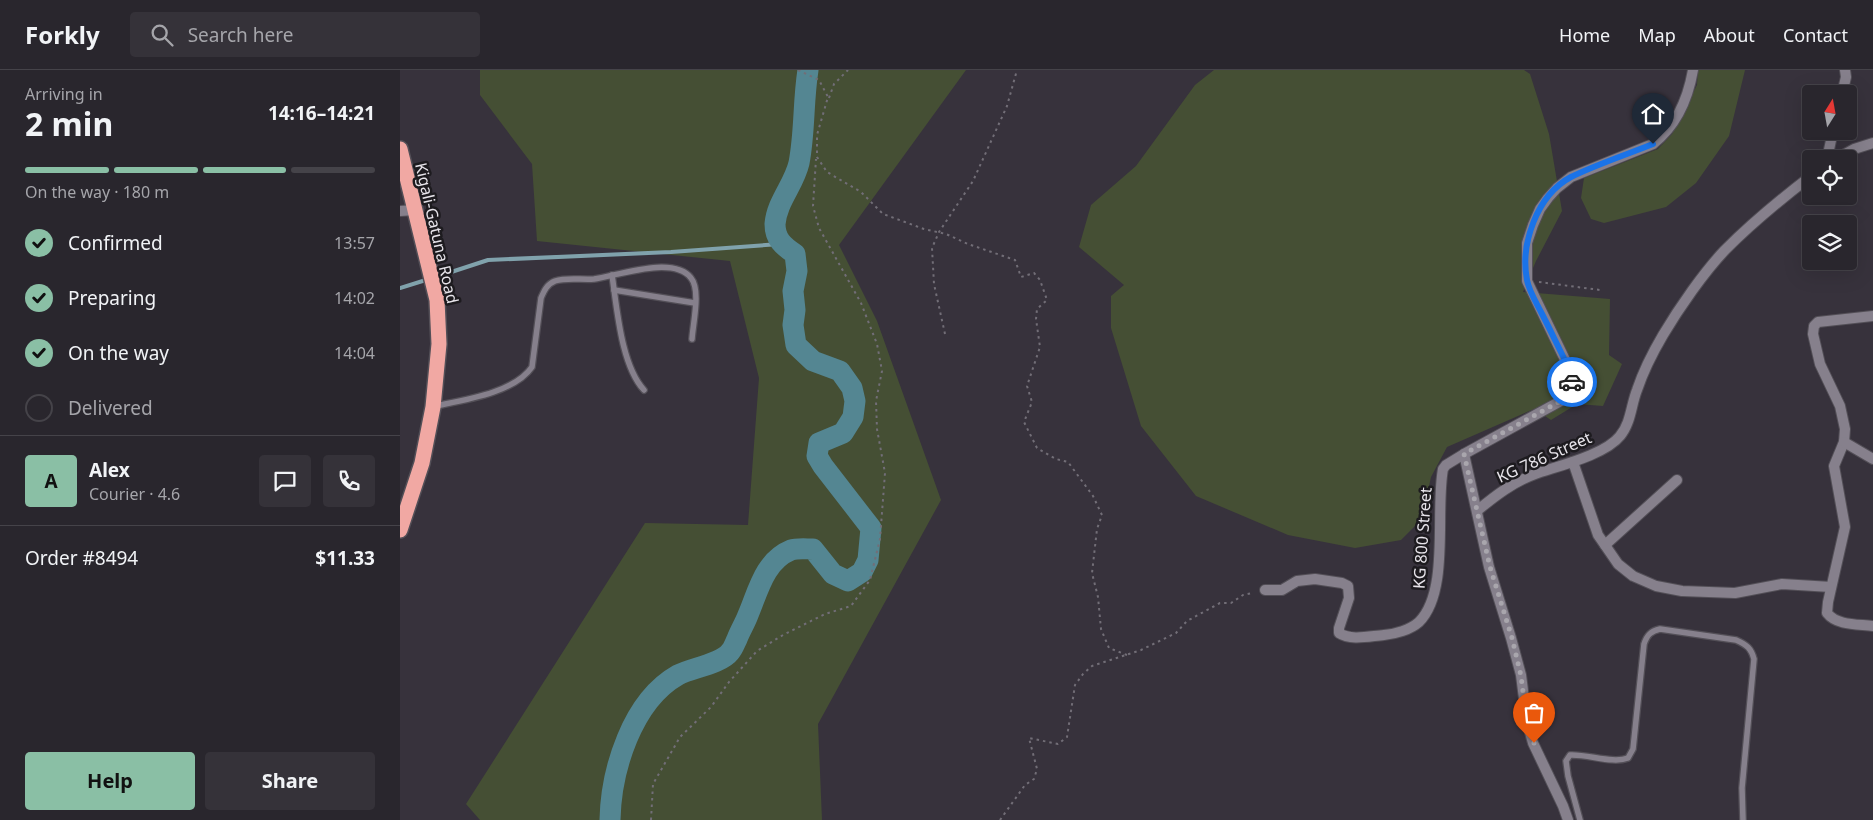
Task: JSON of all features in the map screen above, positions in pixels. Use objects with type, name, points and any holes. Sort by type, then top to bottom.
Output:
[{"type":"highway","name":"Kigali-Gatuna Road","points":[[400,149],[407,210],[437,300],[439,344],[433,407],[422,463],[400,530]]},
{"type":"street","name":"KG 800 Street","points":[[1265,590],[1282,590],[1297,581],[1315,579],[1342,583],[1348,586],[1349,598],[1339,628],[1339,633],[1343,636],[1361,637],[1396,634],[1418,623],[1432,602],[1437,582],[1443,469],[1446,465],[1464,454],[1568,397],[1572,387],[1570,370],[1527,281],[1527,243],[1540,209],[1556,188],[1571,178],[1653,144],[1662,137],[1679,113],[1687,97],[1693,70]]},
{"type":"street","points":[[1844,85],[1845,70]]},
{"type":"street","points":[[1852,150],[1873,142]]},
{"type":"street","name":"KG 786 Street","points":[[1478,510],[1510,486],[1534,474],[1573,462],[1610,444],[1619,437],[1626,427],[1637,389],[1663,336],[1705,274],[1724,251],[1763,214],[1802,183]]},
{"type":"street","points":[[1873,316],[1818,322],[1814,326],[1813,334],[1820,364],[1840,406],[1844,422],[1844,442],[1834,466],[1845,527],[1831,587],[1828,613],[1831,617],[1841,622],[1873,626]]},
{"type":"street","points":[[1844,442],[1873,459]]},
{"type":"street","points":[[1464,454],[1490,567],[1512,638],[1521,676],[1527,722],[1531,736],[1568,820]]},
{"type":"street","points":[[1573,462],[1598,536],[1618,564],[1633,576],[1656,586],[1682,591],[1735,594],[1782,584],[1831,587]]},
{"type":"street","points":[[1605,545],[1677,480]]},
{"type":"lane","points":[[433,407],[484,394],[520,380],[527,374],[532,367],[541,298],[545,289],[550,284],[564,280],[590,279],[655,267],[680,271],[688,275],[694,283],[695,303],[692,339]]},
{"type":"lane","points":[[612,275],[620,328],[630,368],[638,384],[644,390]]},
{"type":"lane","points":[[614,290],[695,303]]},
{"type":"lane","points":[[1580,820],[1568,776],[1566,761],[1570,754],[1582,754],[1621,761],[1628,758],[1633,749],[1644,644],[1647,636],[1652,631],[1660,629],[1736,640],[1747,645],[1752,652],[1754,659],[1742,788],[1743,820]]},
{"type":"path","points":[[798,70],[819,80],[828,97],[827,102]]},
{"type":"path","points":[[651,820],[653,784],[680,737],[711,707],[729,682],[757,651],[783,635],[825,614],[851,606],[870,580],[880,540],[885,473],[877,429],[876,400],[882,371],[878,344],[861,303],[818,228],[812,206],[818,135],[834,84],[848,70]]},
{"type":"path","points":[[945,334],[934,284],[932,248],[938,232],[973,181],[1007,106],[1018,70]]},
{"type":"path","points":[[817,157],[827,172],[861,192],[883,214],[1015,260],[1021,277],[1034,274],[1040,280],[1047,300],[1037,309],[1036,319],[1040,347],[1028,386],[1032,402],[1024,422],[1037,448],[1056,459],[1068,462],[1093,496],[1102,515],[1097,529],[1092,573],[1098,597],[1102,629],[1109,648],[1127,656]]},
{"type":"path","points":[[1527,281],[1600,290]]},
{"type":"path","points":[[1000,820],[1026,785],[1034,779],[1037,769],[1030,738],[1058,744],[1067,737],[1075,685],[1092,666],[1127,656],[1176,633],[1187,621],[1220,603],[1231,603],[1244,595],[1265,590]]},
{"type":"green space","points":[[480,70],[966,70],[839,245],[877,321],[941,500],[818,724],[822,820],[480,820],[466,804],[645,523],[748,525],[759,378],[730,261],[537,241],[532,164],[480,95]]},
{"type":"green space","points":[[1214,70],[1524,70],[1530,74],[1549,134],[1562,211],[1536,261],[1523,292],[1610,299],[1609,355],[1622,364],[1603,406],[1577,404],[1551,420],[1534,409],[1447,447],[1431,477],[1422,519],[1401,540],[1355,548],[1288,535],[1196,496],[1141,426],[1111,328],[1111,296],[1124,285],[1079,247],[1091,205],[1136,166],[1195,85]]},
{"type":"green space","points":[[1698,70],[1745,70],[1729,136],[1696,183],[1666,207],[1604,223],[1591,219],[1581,198],[1584,178],[1658,149],[1672,134],[1697,85]]},
{"type":"waterway","points":[[610,820],[611,800],[620,759],[627,738],[637,719],[648,702],[662,687],[678,675],[720,660],[730,652],[747,618],[763,578],[774,562],[791,550],[813,549],[833,574],[848,581],[862,572],[868,560],[871,528],[817,456],[819,443],[843,433],[853,417],[855,401],[852,388],[840,371],[813,361],[796,345],[793,325],[795,310],[793,291],[797,271],[795,254],[780,242],[775,229],[776,216],[799,163],[808,70]]},
{"type":"waterway","points":[[436,277],[488,260],[671,252],[780,244]]},
{"type":"waterway","points":[[400,288],[429,279]]},
{"type":"way so far","points":[[1534,743],[1527,722],[1521,676],[1512,638],[1490,567],[1464,454],[1568,397],[1572,382]]},
{"type":"route","points":[[1572,382],[1570,370],[1527,281],[1527,243],[1540,209],[1556,188],[1571,178],[1653,144]]}]
